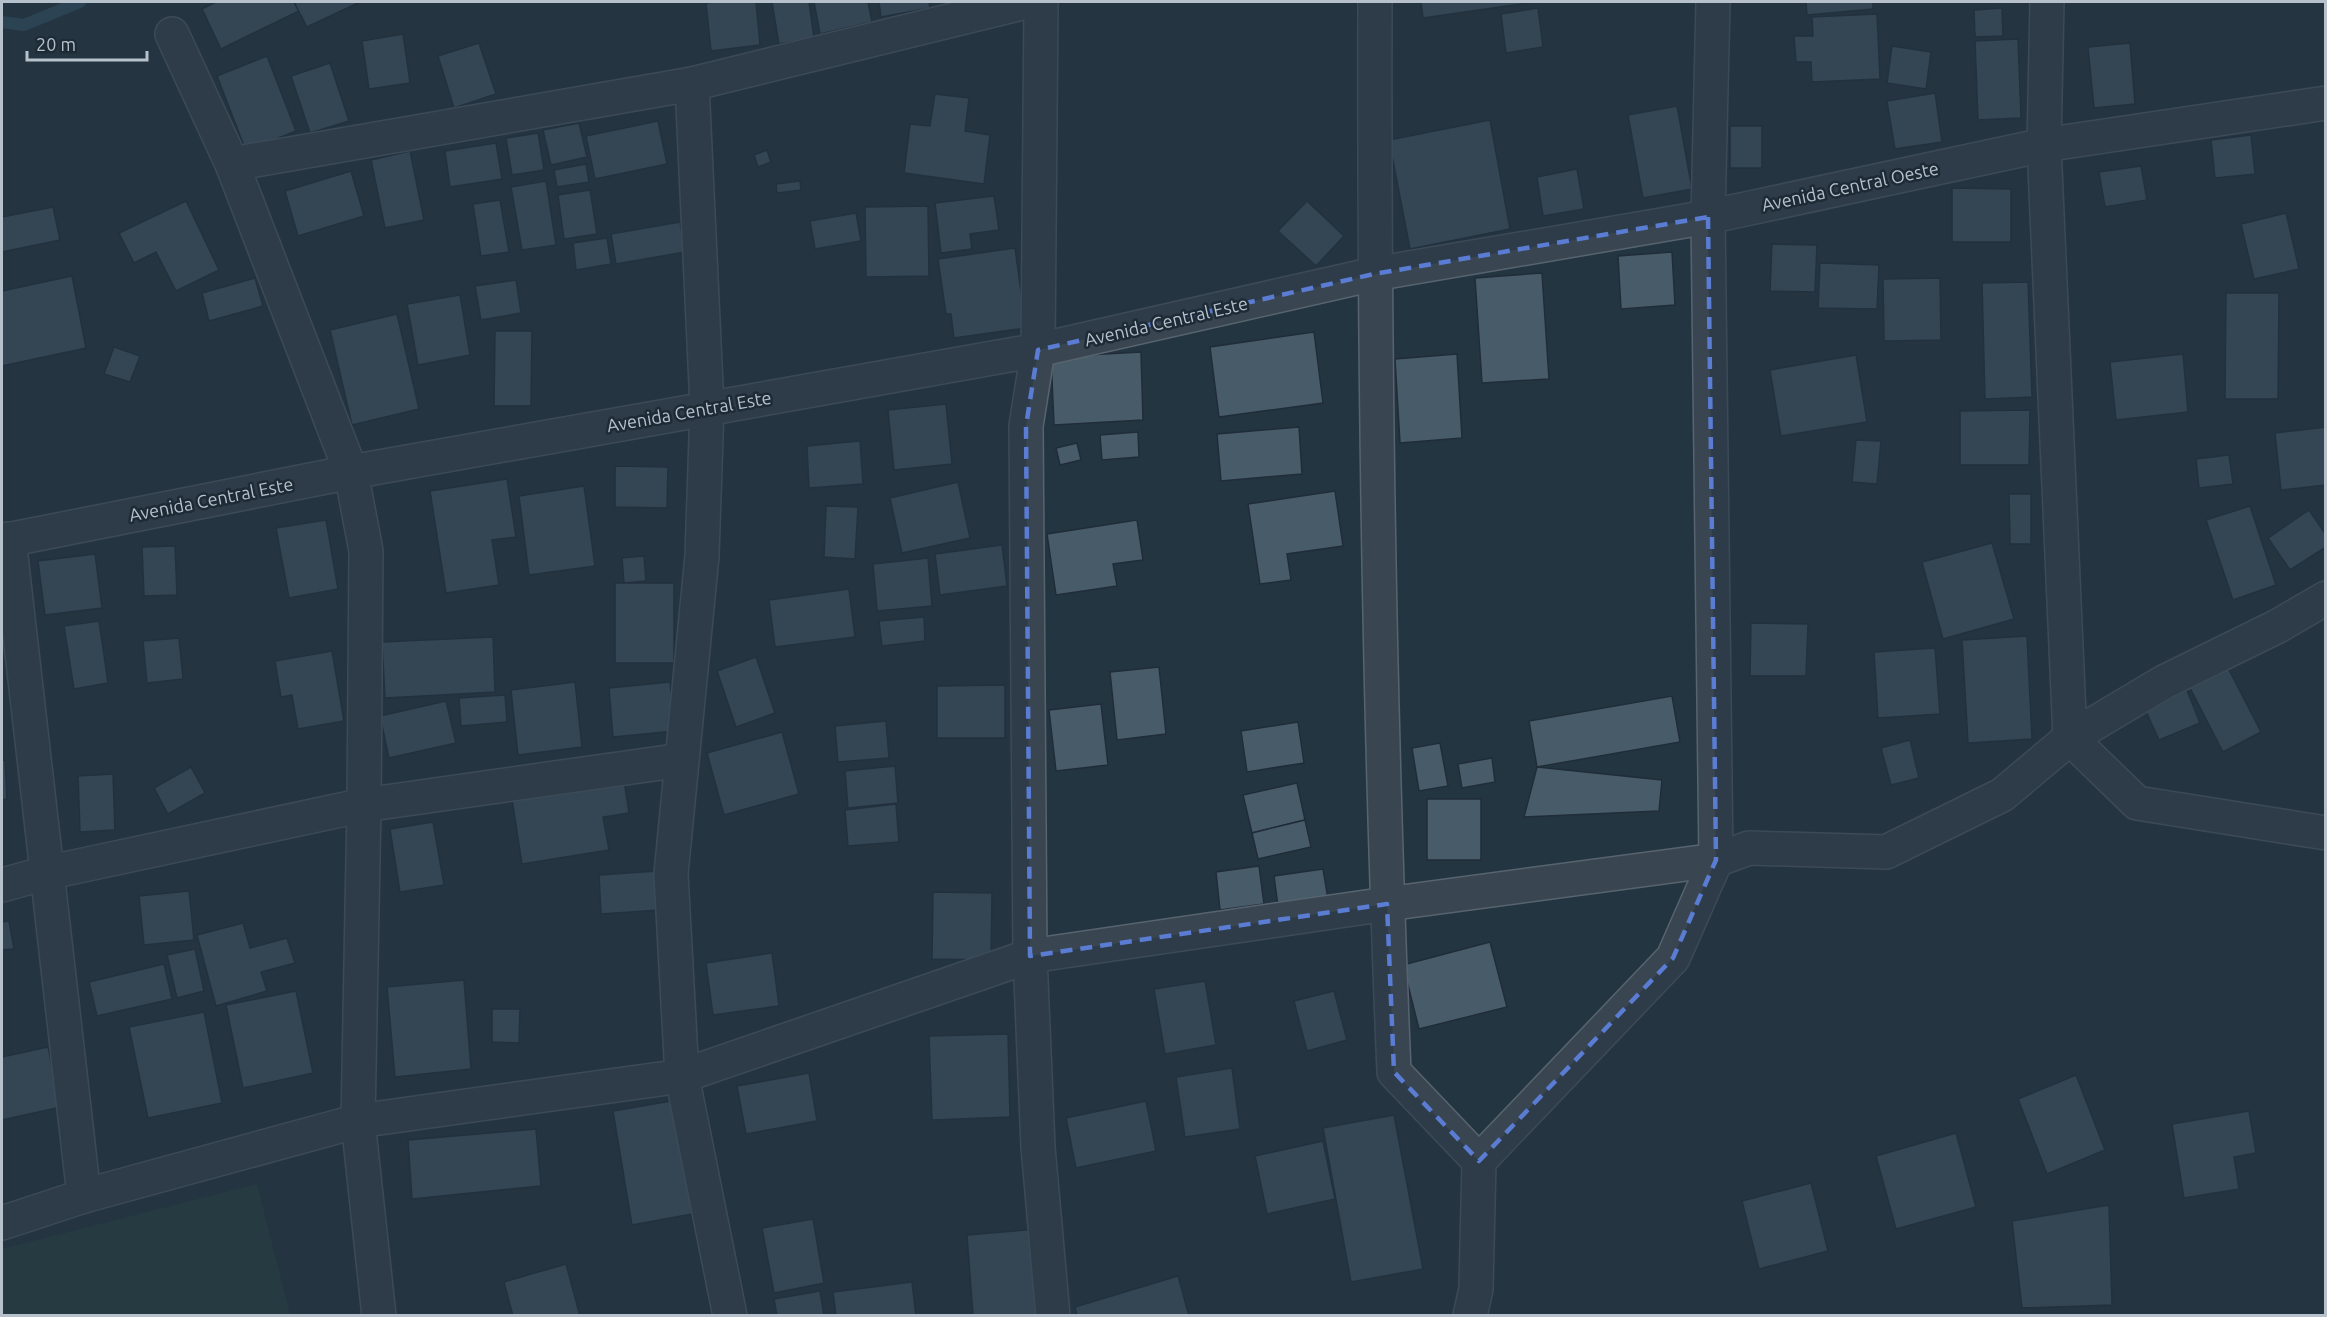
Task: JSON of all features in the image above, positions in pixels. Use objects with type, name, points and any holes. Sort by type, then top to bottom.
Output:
[{"type":"street","points":[[232,164],[692,84],[1026,2]]},
{"type":"street","points":[[1041,2],[1038,350],[1026,426],[1030,956],[1038,1147],[1053,1316]]},
{"type":"street","points":[[1375,2],[1374,274],[1387,904],[1394,1072],[1479,1161]]},
{"type":"street","points":[[1470,1316],[1476,1289],[1479,1161],[1673,958],[1716,860],[1708,216],[1713,2]]},
{"type":"street","points":[[2047,2],[2044,145],[2070,738],[2137,803],[2325,833]]},
{"type":"street","points":[[172,34],[232,164],[351,472],[366,551],[358,1121],[379,1316]]},
{"type":"street","points":[[692,84],[708,407],[702,556],[671,874],[682,1076],[730,1316]]},
{"type":"street","name":"Avenida Central Oeste","points":[[1374,274],[1708,216],[2044,145],[2325,103]]},
{"type":"street","name":"Avenida Central Este","points":[[5,540],[351,472],[1038,350],[1374,274]]},
{"type":"street","points":[[5,540],[84,1196]]},
{"type":"street","points":[[2,1222],[84,1196],[358,1121],[682,1076],[1030,956],[1387,904],[1716,860],[1749,848],[1886,852],[2002,795],[2070,738],[2164,682],[2278,626],[2325,598]]},
{"type":"street","points":[[2,885],[46,873],[364,805],[682,760]]},
{"type":"highlighted area","points":[[1708,217],[1716,860],[1673,958],[1479,1161],[1394,1072],[1387,904],[1030,956],[1026,426],[1038,350],[1374,274]]},
{"type":"green space","points":[[257,1184],[290,1315],[2,1315],[2,1249]]},
{"type":"building","points":[[216,2],[294,2],[299,11],[221,49],[202,9]]},
{"type":"building","points":[[294,2],[360,2],[307,27]]},
{"type":"building","points":[[756,2],[760,45],[711,51],[706,3]]},
{"type":"building","points":[[772,2],[809,2],[814,38],[779,44]]},
{"type":"building","points":[[814,2],[868,2],[872,22],[820,34]]},
{"type":"building","points":[[879,2],[929,2],[930,8],[881,17]]},
{"type":"building","points":[[1421,2],[1535,2],[1423,18]]},
{"type":"building","points":[[1806,2],[1873,2],[1873,9],[1807,15]]},
{"type":"building","points":[[1538,8],[1543,47],[1506,53],[1501,14]]},
{"type":"building","points":[[2002,8],[2003,36],[1975,37],[1974,10]]},
{"type":"building","points":[[1877,14],[1880,79],[1812,82],[1811,62],[1796,62],[1794,36],[1813,36],[1812,17]]},
{"type":"building","points":[[403,34],[410,83],[369,89],[362,41]]},
{"type":"building","points":[[2018,39],[2021,118],[1978,120],[1975,41]]},
{"type":"building","points":[[479,43],[496,94],[454,108],[438,56]]},
{"type":"building","points":[[2130,43],[2135,104],[2094,108],[2088,47]]},
{"type":"building","points":[[1892,46],[1931,52],[1926,89],[1887,83]]},
{"type":"building","points":[[267,56],[296,131],[246,151],[217,76]]},
{"type":"building","points":[[330,63],[349,121],[310,133],[291,76]]},
{"type":"building","points":[[1935,93],[1942,142],[1895,149],[1887,101]]},
{"type":"building","points":[[935,94],[969,98],[965,131],[990,135],[984,184],[904,173],[910,124],[930,126]]},
{"type":"building","points":[[1677,106],[1692,189],[1643,198],[1628,115]]},
{"type":"building","points":[[1490,120],[1510,229],[1410,249],[1389,140]]},
{"type":"building","points":[[658,121],[667,164],[595,179],[586,136]]},
{"type":"building","points":[[579,123],[587,157],[551,165],[543,130]]},
{"type":"building","points":[[1730,126],[1762,126],[1762,168],[1730,168]]},
{"type":"building","points":[[538,133],[544,170],[512,175],[506,138]]},
{"type":"building","points":[[2251,135],[2255,174],[2215,178],[2211,140]]},
{"type":"building","points":[[496,143],[502,179],[450,187],[445,151]]},
{"type":"building","points":[[767,150],[771,162],[758,167],[754,155]]},
{"type":"building","points":[[410,151],[424,220],[385,228],[371,160]]},
{"type":"building","points":[[586,164],[589,182],[557,187],[554,170]]},
{"type":"building","points":[[2141,166],[2147,200],[2105,207],[2099,172]]},
{"type":"building","points":[[1577,169],[1584,209],[1543,216],[1537,177]]},
{"type":"building","points":[[351,171],[364,216],[298,236],[285,191]]},
{"type":"building","points":[[546,181],[556,245],[522,250],[511,187]]},
{"type":"building","points":[[800,181],[801,190],[777,193],[776,184]]},
{"type":"building","points":[[1952,188],[2011,189],[2011,242],[1952,242]]},
{"type":"building","points":[[590,190],[597,234],[564,239],[558,195]]},
{"type":"building","points":[[994,196],[999,230],[970,234],[972,249],[941,253],[935,203]]},
{"type":"building","points":[[500,200],[509,252],[481,256],[473,204]]},
{"type":"building","points":[[186,201],[219,270],[176,291],[156,252],[134,263],[119,233]]},
{"type":"building","points":[[1307,201],[1344,236],[1316,266],[1278,231]]},
{"type":"building","points":[[928,206],[929,276],[866,277],[865,207]]},
{"type":"building","points":[[53,207],[60,240],[2,252],[2,217]]},
{"type":"building","points":[[856,213],[861,241],[815,249],[810,221]]},
{"type":"building","points":[[2286,213],[2299,269],[2254,279],[2241,224]]},
{"type":"building","points":[[680,222],[685,252],[616,264],[611,234]]},
{"type":"building","points":[[607,238],[611,264],[576,270],[573,243]]},
{"type":"building","points":[[1772,244],[1817,245],[1815,292],[1770,291]]},
{"type":"building","points":[[1015,248],[1026,328],[954,338],[951,314],[946,314],[938,259]]},
{"type":"building","points":[[1672,252],[1675,305],[1621,309],[1618,256]]},
{"type":"building","points":[[1820,263],[1879,265],[1877,309],[1818,308]]},
{"type":"building","points":[[1542,273],[1549,379],[1482,383],[1475,278]]},
{"type":"building","points":[[72,276],[86,348],[2,366],[2,291]]},
{"type":"building","points":[[255,278],[263,306],[209,321],[202,293]]},
{"type":"building","points":[[1940,278],[1941,340],[1884,341],[1883,279]]},
{"type":"building","points":[[516,280],[521,313],[481,320],[475,286]]},
{"type":"building","points":[[2028,282],[2032,397],[1985,399],[1982,283]]},
{"type":"building","points":[[2226,293],[2279,293],[2278,399],[2225,399]]},
{"type":"building","points":[[460,295],[470,355],[418,365],[407,304]]},
{"type":"building","points":[[397,314],[419,409],[352,425],[330,330]]},
{"type":"building","points":[[495,331],[532,331],[531,406],[494,406]]},
{"type":"building","points":[[1314,332],[1323,403],[1219,417],[1210,347]]},
{"type":"building","points":[[114,347],[140,356],[130,382],[104,374]]},
{"type":"building","points":[[1141,352],[1143,420],[1054,425],[1051,357]]},
{"type":"building","points":[[1457,354],[1462,438],[1400,443],[1395,359]]},
{"type":"building","points":[[2183,354],[2188,412],[2116,420],[2110,362]]},
{"type":"building","points":[[1856,355],[1867,422],[1781,436],[1770,370]]},
{"type":"building","points":[[946,404],[952,464],[894,470],[888,410]]},
{"type":"building","points":[[2030,410],[2029,465],[1960,465],[1960,411]]},
{"type":"building","points":[[1299,427],[1302,474],[1221,481],[1217,434]]},
{"type":"building","points":[[2326,427],[2326,485],[2281,490],[2275,433]]},
{"type":"building","points":[[1138,432],[1139,457],[1102,460],[1100,435]]},
{"type":"building","points":[[1856,440],[1881,441],[1877,484],[1852,482]]},
{"type":"building","points":[[860,441],[863,484],[809,488],[807,446]]},
{"type":"building","points":[[1077,443],[1081,460],[1060,465],[1056,448]]},
{"type":"building","points":[[2229,455],[2233,484],[2199,488],[2196,459]]},
{"type":"building","points":[[615,466],[668,467],[667,508],[615,507]]},
{"type":"building","points":[[507,479],[516,537],[492,540],[499,585],[446,593],[430,491]]},
{"type":"building","points":[[958,482],[970,538],[902,553],[890,498]]},
{"type":"building","points":[[584,486],[595,566],[529,575],[519,496]]},
{"type":"building","points":[[1335,491],[1343,546],[1287,554],[1291,580],[1260,584],[1248,504]]},
{"type":"building","points":[[2009,494],[2031,494],[2031,544],[2010,544]]},
{"type":"building","points":[[826,506],[858,507],[855,559],[824,557]]},
{"type":"building","points":[[2250,506],[2276,585],[2233,600],[2206,520]]},
{"type":"building","points":[[2309,510],[2326,535],[2326,547],[2290,570],[2268,538]]},
{"type":"building","points":[[326,520],[338,589],[289,598],[276,528]]},
{"type":"building","points":[[1137,520],[1143,560],[1113,564],[1117,586],[1056,595],[1047,534]]},
{"type":"building","points":[[1992,543],[2014,619],[1943,639],[1922,562]]},
{"type":"building","points":[[1002,545],[1007,586],[940,595],[935,554]]},
{"type":"building","points":[[175,546],[177,595],[144,596],[142,547]]},
{"type":"building","points":[[95,554],[102,608],[45,615],[38,561]]},
{"type":"building","points":[[644,556],[646,581],[624,583],[622,558]]},
{"type":"building","points":[[928,558],[932,606],[877,611],[873,564]]},
{"type":"building","points":[[615,583],[674,583],[674,663],[615,663]]},
{"type":"building","points":[[849,589],[855,637],[775,647],[769,600]]},
{"type":"building","points":[[924,617],[925,641],[882,646],[879,621]]},
{"type":"building","points":[[99,621],[108,683],[74,689],[64,626]]},
{"type":"building","points":[[1751,623],[1808,624],[1806,676],[1750,676]]},
{"type":"building","points":[[2027,636],[2032,739],[1968,743],[1962,640]]},
{"type":"building","points":[[493,637],[495,692],[385,698],[382,642]]},
{"type":"building","points":[[179,638],[183,679],[147,683],[143,641]]},
{"type":"building","points":[[1935,648],[1940,714],[1878,718],[1874,652]]},
{"type":"building","points":[[332,651],[344,721],[298,729],[292,695],[281,697],[275,661]]},
{"type":"building","points":[[756,657],[775,713],[736,727],[717,671]]},
{"type":"building","points":[[2227,666],[2261,732],[2223,752],[2189,686]]},
{"type":"building","points":[[1159,667],[1166,734],[1117,740],[1110,672]]},
{"type":"building","points":[[575,682],[582,747],[518,755],[511,690]]},
{"type":"building","points":[[670,682],[675,731],[613,737],[609,688]]},
{"type":"building","points":[[1005,685],[1005,738],[937,738],[937,686]]},
{"type":"building","points":[[2186,688],[2200,723],[2159,740],[2144,707]]},
{"type":"building","points":[[505,695],[507,722],[461,726],[459,698]]},
{"type":"building","points":[[1672,696],[1680,742],[1537,767],[1529,721]]},
{"type":"building","points":[[446,701],[456,743],[389,758],[380,716]]},
{"type":"building","points":[[1101,704],[1108,765],[1056,771],[1049,710]]},
{"type":"building","points":[[886,721],[889,758],[838,762],[835,726]]},
{"type":"building","points":[[1298,722],[1304,763],[1247,772],[1241,731]]},
{"type":"building","points":[[782,732],[799,794],[724,815],[707,753]]},
{"type":"building","points":[[1910,740],[1919,778],[1891,785],[1881,748]]},
{"type":"building","points":[[1440,743],[1448,786],[1419,791],[1412,748]]},
{"type":"building","points":[[1492,758],[1495,782],[1462,788],[1458,764]]},
{"type":"building","points":[[2,760],[5,760],[7,799],[2,800]]},
{"type":"building","points":[[895,766],[898,803],[848,808],[845,771]]},
{"type":"building","points":[[191,767],[205,793],[168,814],[154,788]]},
{"type":"building","points":[[1537,767],[1662,780],[1659,811],[1524,817]]},
{"type":"building","points":[[113,774],[115,830],[80,832],[78,776]]},
{"type":"building","points":[[624,780],[629,813],[603,817],[609,850],[522,864],[512,799]]},
{"type":"building","points":[[1297,783],[1305,820],[1252,833],[1243,795]]},
{"type":"building","points":[[1427,799],[1481,799],[1481,860],[1427,860]]},
{"type":"building","points":[[896,804],[899,842],[848,846],[845,810]]},
{"type":"building","points":[[1305,820],[1311,847],[1258,859],[1252,833]]},
{"type":"building","points":[[433,822],[444,885],[400,892],[390,829]]},
{"type":"building","points":[[1259,866],[1264,904],[1220,910],[1216,872]]},
{"type":"building","points":[[1323,869],[1328,899],[1278,906],[1274,876]]},
{"type":"building","points":[[657,871],[659,910],[601,914],[599,875]]},
{"type":"building","points":[[189,891],[194,940],[144,945],[139,896]]},
{"type":"building","points":[[933,892],[992,893],[991,960],[932,959]]},
{"type":"building","points":[[9,921],[14,949],[2,950],[2,922]]},
{"type":"building","points":[[243,923],[250,948],[287,938],[295,963],[261,972],[267,991],[216,1006],[197,935]]},
{"type":"building","points":[[1490,942],[1507,1007],[1419,1029],[1403,965]]},
{"type":"building","points":[[195,949],[204,991],[177,998],[167,955]]},
{"type":"building","points":[[772,953],[779,1006],[713,1015],[706,963]]},
{"type":"building","points":[[164,964],[172,999],[97,1016],[89,982]]},
{"type":"building","points":[[464,980],[471,1069],[395,1077],[387,987]]},
{"type":"building","points":[[1205,981],[1216,1045],[1165,1054],[1154,989]]},
{"type":"building","points":[[296,991],[313,1073],[243,1088],[226,1005]]},
{"type":"building","points":[[1334,991],[1347,1040],[1307,1051],[1294,1001]]},
{"type":"building","points":[[492,1009],[520,1009],[519,1043],[492,1042]]},
{"type":"building","points":[[204,1012],[222,1103],[148,1118],[129,1027]]},
{"type":"building","points":[[1008,1034],[1010,1117],[932,1120],[929,1036]]},
{"type":"building","points":[[48,1047],[61,1107],[2,1120],[2,1057]]},
{"type":"building","points":[[1232,1068],[1240,1129],[1185,1137],[1176,1077]]},
{"type":"building","points":[[809,1073],[817,1121],[746,1134],[737,1086]]},
{"type":"building","points":[[2076,1075],[2105,1150],[2047,1174],[2018,1099]]},
{"type":"building","points":[[683,1099],[703,1212],[632,1225],[613,1111]]},
{"type":"building","points":[[1146,1101],[1156,1151],[1076,1168],[1066,1118]]},
{"type":"building","points":[[2249,1111],[2256,1153],[2234,1157],[2239,1189],[2184,1198],[2172,1124]]},
{"type":"building","points":[[1394,1115],[1423,1269],[1351,1282],[1323,1128]]},
{"type":"building","points":[[536,1129],[541,1186],[412,1199],[408,1140]]},
{"type":"building","points":[[1956,1133],[1976,1207],[1896,1229],[1876,1156]]},
{"type":"building","points":[[1323,1141],[1335,1199],[1267,1214],[1255,1156]]},
{"type":"building","points":[[1811,1183],[1828,1251],[1759,1269],[1742,1201]]},
{"type":"building","points":[[2109,1205],[2112,1305],[2022,1308],[2012,1221]]},
{"type":"building","points":[[813,1219],[824,1283],[774,1293],[762,1228]]},
{"type":"building","points":[[1038,1229],[1044,1316],[973,1316],[967,1235]]},
{"type":"building","points":[[566,1264],[580,1316],[513,1316],[504,1282]]},
{"type":"building","points":[[1178,1276],[1189,1316],[1077,1316],[1075,1307]]},
{"type":"building","points":[[912,1282],[916,1316],[836,1316],[833,1292]]},
{"type":"building","points":[[820,1291],[824,1316],[777,1316],[774,1299]]},
{"type":"waterway","points":[[2,22],[24,25],[80,2]]}]
